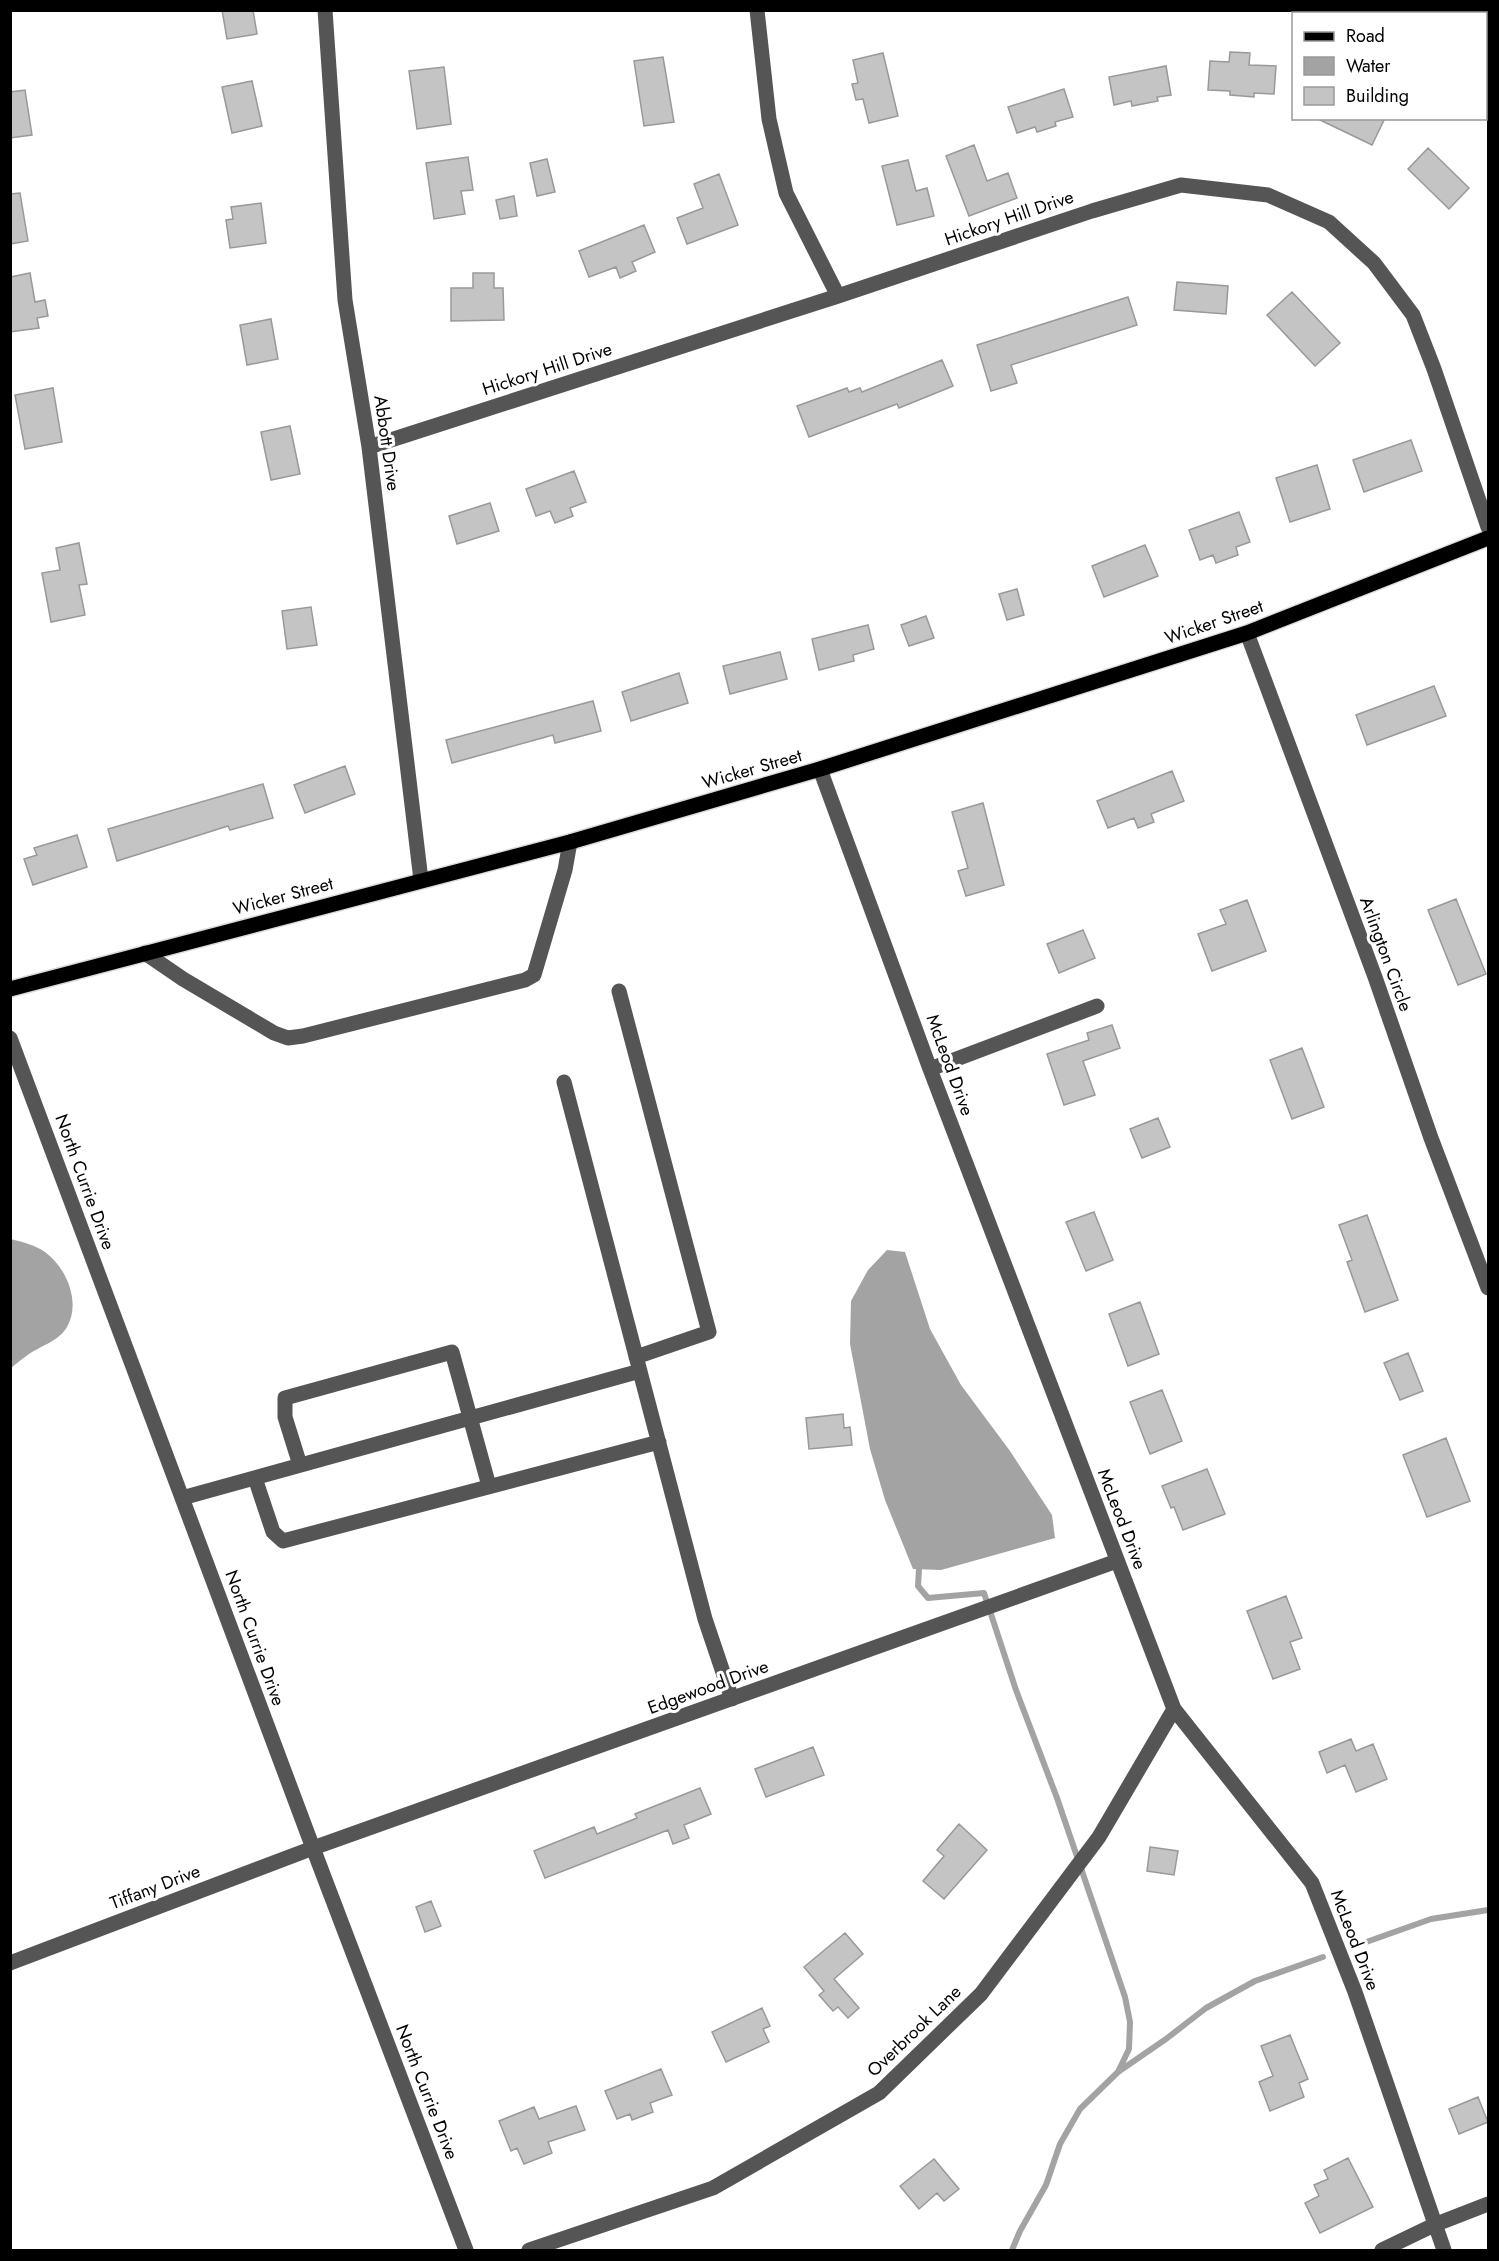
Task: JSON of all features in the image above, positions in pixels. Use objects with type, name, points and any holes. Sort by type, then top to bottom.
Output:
[{"type":"main road","name":"Wicker Street","points":[[10,989],[570,842],[820,769],[1247,633],[1488,538]]},
{"type":"street","name":"Abbott Drive","points":[[325,10],[345,300],[369,447],[421,880]]},
{"type":"street","points":[[757,10],[769,119],[786,193],[838,296]]},
{"type":"street","name":"Hickory Hill Drive","points":[[369,447],[838,296],[1092,211],[1181,185],[1268,195],[1329,222],[1374,263],[1413,315],[1434,369],[1488,528]]},
{"type":"street","name":"Arlington Circle","points":[[1247,633],[1488,1288]]},
{"type":"street","name":"McLeod Drive","points":[[820,769],[930,1069],[1174,1709],[1312,1883],[1355,1992],[1444,2250]]},
{"type":"street","points":[[145,953],[183,980],[257,1024],[288,1038],[525,980],[534,975],[565,870],[570,842]]},
{"type":"street","points":[[182,1498],[471,1418],[638,1364],[709,1332],[619,991]]},
{"type":"street","points":[[930,1069],[1097,1006]]},
{"type":"street","name":"North Currie Drive","points":[[10,1038],[466,2250]]},
{"type":"street","points":[[564,1082],[705,1619],[732,1699]]},
{"type":"street","points":[[300,1465],[285,1417],[285,1398],[452,1352],[489,1486]]},
{"type":"street","points":[[255,1478],[273,1532],[283,1540],[659,1442]]},
{"type":"street","name":"Edgewood Drive","points":[[313,1848],[1116,1561]]},
{"type":"street","name":"Overbrook Lane","points":[[529,2250],[713,2188],[879,2093],[981,1994],[1099,1837],[1174,1709]]},
{"type":"street","name":"Tiffany Drive","points":[[10,1963],[313,1848]]},
{"type":"street","points":[[1382,2250],[1434,2225],[1488,2204]]},
{"type":"water","points":[[11,1239],[37,1247],[53,1259],[70,1286],[73,1307],[67,1327],[60,1336],[29,1354],[11,1368]]},
{"type":"water","points":[[887,1250],[905,1252],[930,1329],[961,1385],[1010,1451],[1052,1515],[1055,1538],[941,1570],[913,1569],[885,1500],[870,1449],[850,1344],[851,1301],[868,1270]]},
{"type":"building","points":[[222,10],[253,10],[257,34],[227,39]]},
{"type":"building","points":[[1230,52],[1250,53],[1249,65],[1276,66],[1274,94],[1254,93],[1254,97],[1230,95],[1230,91],[1208,90],[1210,61],[1229,62]]},
{"type":"building","points":[[883,53],[898,116],[869,123],[863,99],[856,100],[852,84],[858,83],[853,60]]},
{"type":"building","points":[[663,57],[674,122],[644,126],[634,61]]},
{"type":"building","points":[[1166,66],[1171,95],[1157,97],[1158,101],[1132,106],[1131,101],[1114,105],[1109,77]]},
{"type":"building","points":[[444,67],[451,124],[417,129],[409,71]]},
{"type":"building","points":[[252,81],[262,126],[232,133],[222,87]]},
{"type":"building","points":[[1064,89],[1073,117],[1055,122],[1056,126],[1037,132],[1035,127],[1017,133],[1008,107]]},
{"type":"building","points":[[25,90],[32,135],[10,138],[10,92]]},
{"type":"building","points":[[1320,120],[1384,120],[1372,145]]},
{"type":"building","points":[[974,145],[987,181],[1008,173],[1017,198],[969,216],[946,156]]},
{"type":"building","points":[[1428,148],[1469,188],[1449,209],[1408,169]]},
{"type":"building","points":[[468,157],[473,190],[461,191],[465,214],[434,219],[426,163]]},
{"type":"building","points":[[547,159],[555,192],[537,196],[530,163]]},
{"type":"building","points":[[908,160],[916,191],[927,188],[934,216],[897,225],[882,166]]},
{"type":"building","points":[[719,174],[738,225],[687,244],[677,218],[703,208],[694,184]]},
{"type":"building","points":[[20,193],[28,241],[10,244],[10,194]]},
{"type":"building","points":[[514,196],[517,216],[500,219],[496,200]]},
{"type":"building","points":[[261,203],[266,243],[230,248],[226,220],[233,219],[231,207]]},
{"type":"building","points":[[644,225],[655,252],[632,262],[636,271],[620,278],[616,267],[589,277],[579,251]]},
{"type":"building","points":[[30,273],[35,302],[45,300],[48,316],[37,318],[39,328],[10,332],[10,277]]},
{"type":"building","points":[[473,273],[494,273],[494,288],[503,288],[504,320],[451,321],[451,288],[473,288]]},
{"type":"building","points":[[1177,282],[1228,286],[1226,314],[1174,310]]},
{"type":"building","points":[[1292,292],[1340,343],[1315,366],[1267,315]]},
{"type":"building","points":[[1128,297],[1137,325],[1011,365],[1017,383],[991,391],[977,345]]},
{"type":"building","points":[[271,319],[278,359],[247,365],[240,325]]},
{"type":"building","points":[[942,360],[953,386],[899,408],[897,404],[809,437],[797,406],[847,388],[849,392],[860,388],[862,392]]},
{"type":"building","points":[[53,388],[62,442],[25,449],[15,395]]},
{"type":"building","points":[[290,426],[300,474],[271,480],[261,432]]},
{"type":"building","points":[[1411,440],[1422,471],[1364,492],[1353,460]]},
{"type":"building","points":[[1317,465],[1330,509],[1290,522],[1276,478]]},
{"type":"building","points":[[574,471],[586,502],[570,508],[573,516],[555,523],[550,511],[536,516],[526,489]]},
{"type":"building","points":[[490,503],[499,531],[457,544],[449,516]]},
{"type":"building","points":[[1239,512],[1250,542],[1236,547],[1238,555],[1216,563],[1213,555],[1200,560],[1189,530]]},
{"type":"building","points":[[79,543],[87,584],[79,585],[85,615],[51,622],[42,573],[60,570],[56,548]]},
{"type":"building","points":[[1145,545],[1158,576],[1104,597],[1092,566]]},
{"type":"building","points":[[1017,589],[1024,615],[1007,620],[999,594]]},
{"type":"building","points":[[311,607],[317,645],[287,649],[282,611]]},
{"type":"building","points":[[926,616],[934,638],[909,646],[901,625]]},
{"type":"building","points":[[868,625],[874,649],[853,655],[854,661],[819,670],[812,639]]},
{"type":"building","points":[[780,652],[787,679],[730,694],[723,666]]},
{"type":"building","points":[[679,673],[688,703],[631,721],[622,692]]},
{"type":"building","points":[[1434,686],[1446,716],[1367,745],[1356,715]]},
{"type":"building","points":[[593,701],[601,731],[555,743],[553,735],[452,763],[446,740]]},
{"type":"building","points":[[345,766],[355,794],[305,813],[294,785]]},
{"type":"building","points":[[1172,771],[1184,801],[1151,814],[1154,822],[1138,828],[1134,818],[1108,828],[1097,801]]},
{"type":"building","points":[[263,784],[273,818],[230,830],[228,826],[117,861],[108,829]]},
{"type":"building","points":[[983,803],[1004,885],[966,896],[958,871],[968,868],[952,812]]},
{"type":"building","points":[[77,835],[87,867],[33,885],[24,859],[37,855],[34,848]]},
{"type":"building","points":[[1456,899],[1486,974],[1458,985],[1428,910]]},
{"type":"building","points":[[1247,900],[1266,951],[1212,971],[1198,934],[1226,924],[1220,910]]},
{"type":"building","points":[[1083,930],[1095,958],[1059,973],[1047,944]]},
{"type":"building","points":[[1112,1025],[1120,1048],[1083,1061],[1095,1095],[1064,1105],[1047,1054],[1089,1040],[1087,1033]]},
{"type":"building","points":[[1302,1048],[1324,1107],[1292,1119],[1270,1060]]},
{"type":"building","points":[[1158,1118],[1170,1147],[1142,1158],[1130,1129]]},
{"type":"building","points":[[1094,1212],[1113,1260],[1086,1271],[1066,1222]]},
{"type":"building","points":[[1367,1215],[1398,1300],[1365,1312],[1347,1262],[1352,1260],[1339,1225]]},
{"type":"building","points":[[1140,1302],[1159,1354],[1128,1366],[1109,1314]]},
{"type":"building","points":[[1408,1353],[1423,1391],[1400,1400],[1384,1363]]},
{"type":"building","points":[[1162,1390],[1182,1441],[1150,1454],[1130,1402]]},
{"type":"building","points":[[843,1414],[844,1428],[850,1427],[852,1445],[809,1449],[806,1418]]},
{"type":"building","points":[[1446,1438],[1470,1501],[1427,1517],[1403,1455]]},
{"type":"building","points":[[1207,1469],[1225,1514],[1183,1530],[1162,1486]]},
{"type":"building","points":[[1286,1596],[1302,1638],[1290,1642],[1300,1669],[1273,1679],[1247,1611]]},
{"type":"building","points":[[1351,1739],[1356,1751],[1373,1744],[1387,1779],[1356,1792],[1345,1765],[1327,1773],[1319,1752]]},
{"type":"building","points":[[813,1747],[824,1775],[766,1797],[755,1769]]},
{"type":"building","points":[[700,1788],[711,1814],[684,1825],[689,1838],[673,1844],[668,1830],[545,1878],[534,1851],[594,1827],[597,1834],[637,1818],[635,1814]]},
{"type":"building","points":[[959,1824],[987,1850],[944,1899],[923,1881],[944,1856],[937,1850]]},
{"type":"building","points":[[1150,1847],[1178,1851],[1174,1875],[1147,1871]]},
{"type":"building","points":[[431,1901],[441,1926],[425,1932],[416,1907]]},
{"type":"building","points":[[845,1933],[863,1954],[834,1979],[859,2008],[848,2018],[838,2007],[833,2011],[819,1995],[824,1991],[804,1967]]},
{"type":"building","points":[[762,2008],[770,2026],[763,2029],[769,2042],[726,2062],[712,2032]]},
{"type":"building","points":[[1290,2035],[1308,2079],[1299,2083],[1304,2097],[1270,2111],[1259,2082],[1273,2076],[1261,2046]]},
{"type":"building","points":[[661,2069],[672,2095],[650,2103],[653,2112],[632,2120],[630,2114],[617,2119],[605,2091]]},
{"type":"building","points":[[1478,2097],[1488,2122],[1459,2134],[1449,2109]]},
{"type":"building","points":[[576,2106],[585,2130],[548,2142],[552,2153],[524,2164],[517,2148],[511,2151],[499,2121],[534,2107],[539,2119]]},
{"type":"building","points":[[1348,2158],[1373,2207],[1320,2233],[1305,2203],[1319,2196],[1314,2185],[1328,2179],[1324,2170]]},
{"type":"building","points":[[934,2159],[959,2189],[944,2201],[937,2193],[919,2209],[900,2186]]},
{"type":"waterway","points":[[919,1569],[918,1586],[928,1598],[984,1593],[1125,1997],[1130,2022],[1129,2049],[1118,2072]]},
{"type":"waterway","points":[[1355,1946],[1431,1919],[1488,1910]]},
{"type":"waterway","points":[[1012,2250],[1046,2185],[1060,2144],[1080,2109],[1118,2072],[1206,2008],[1255,1981],[1323,1957]]}]
